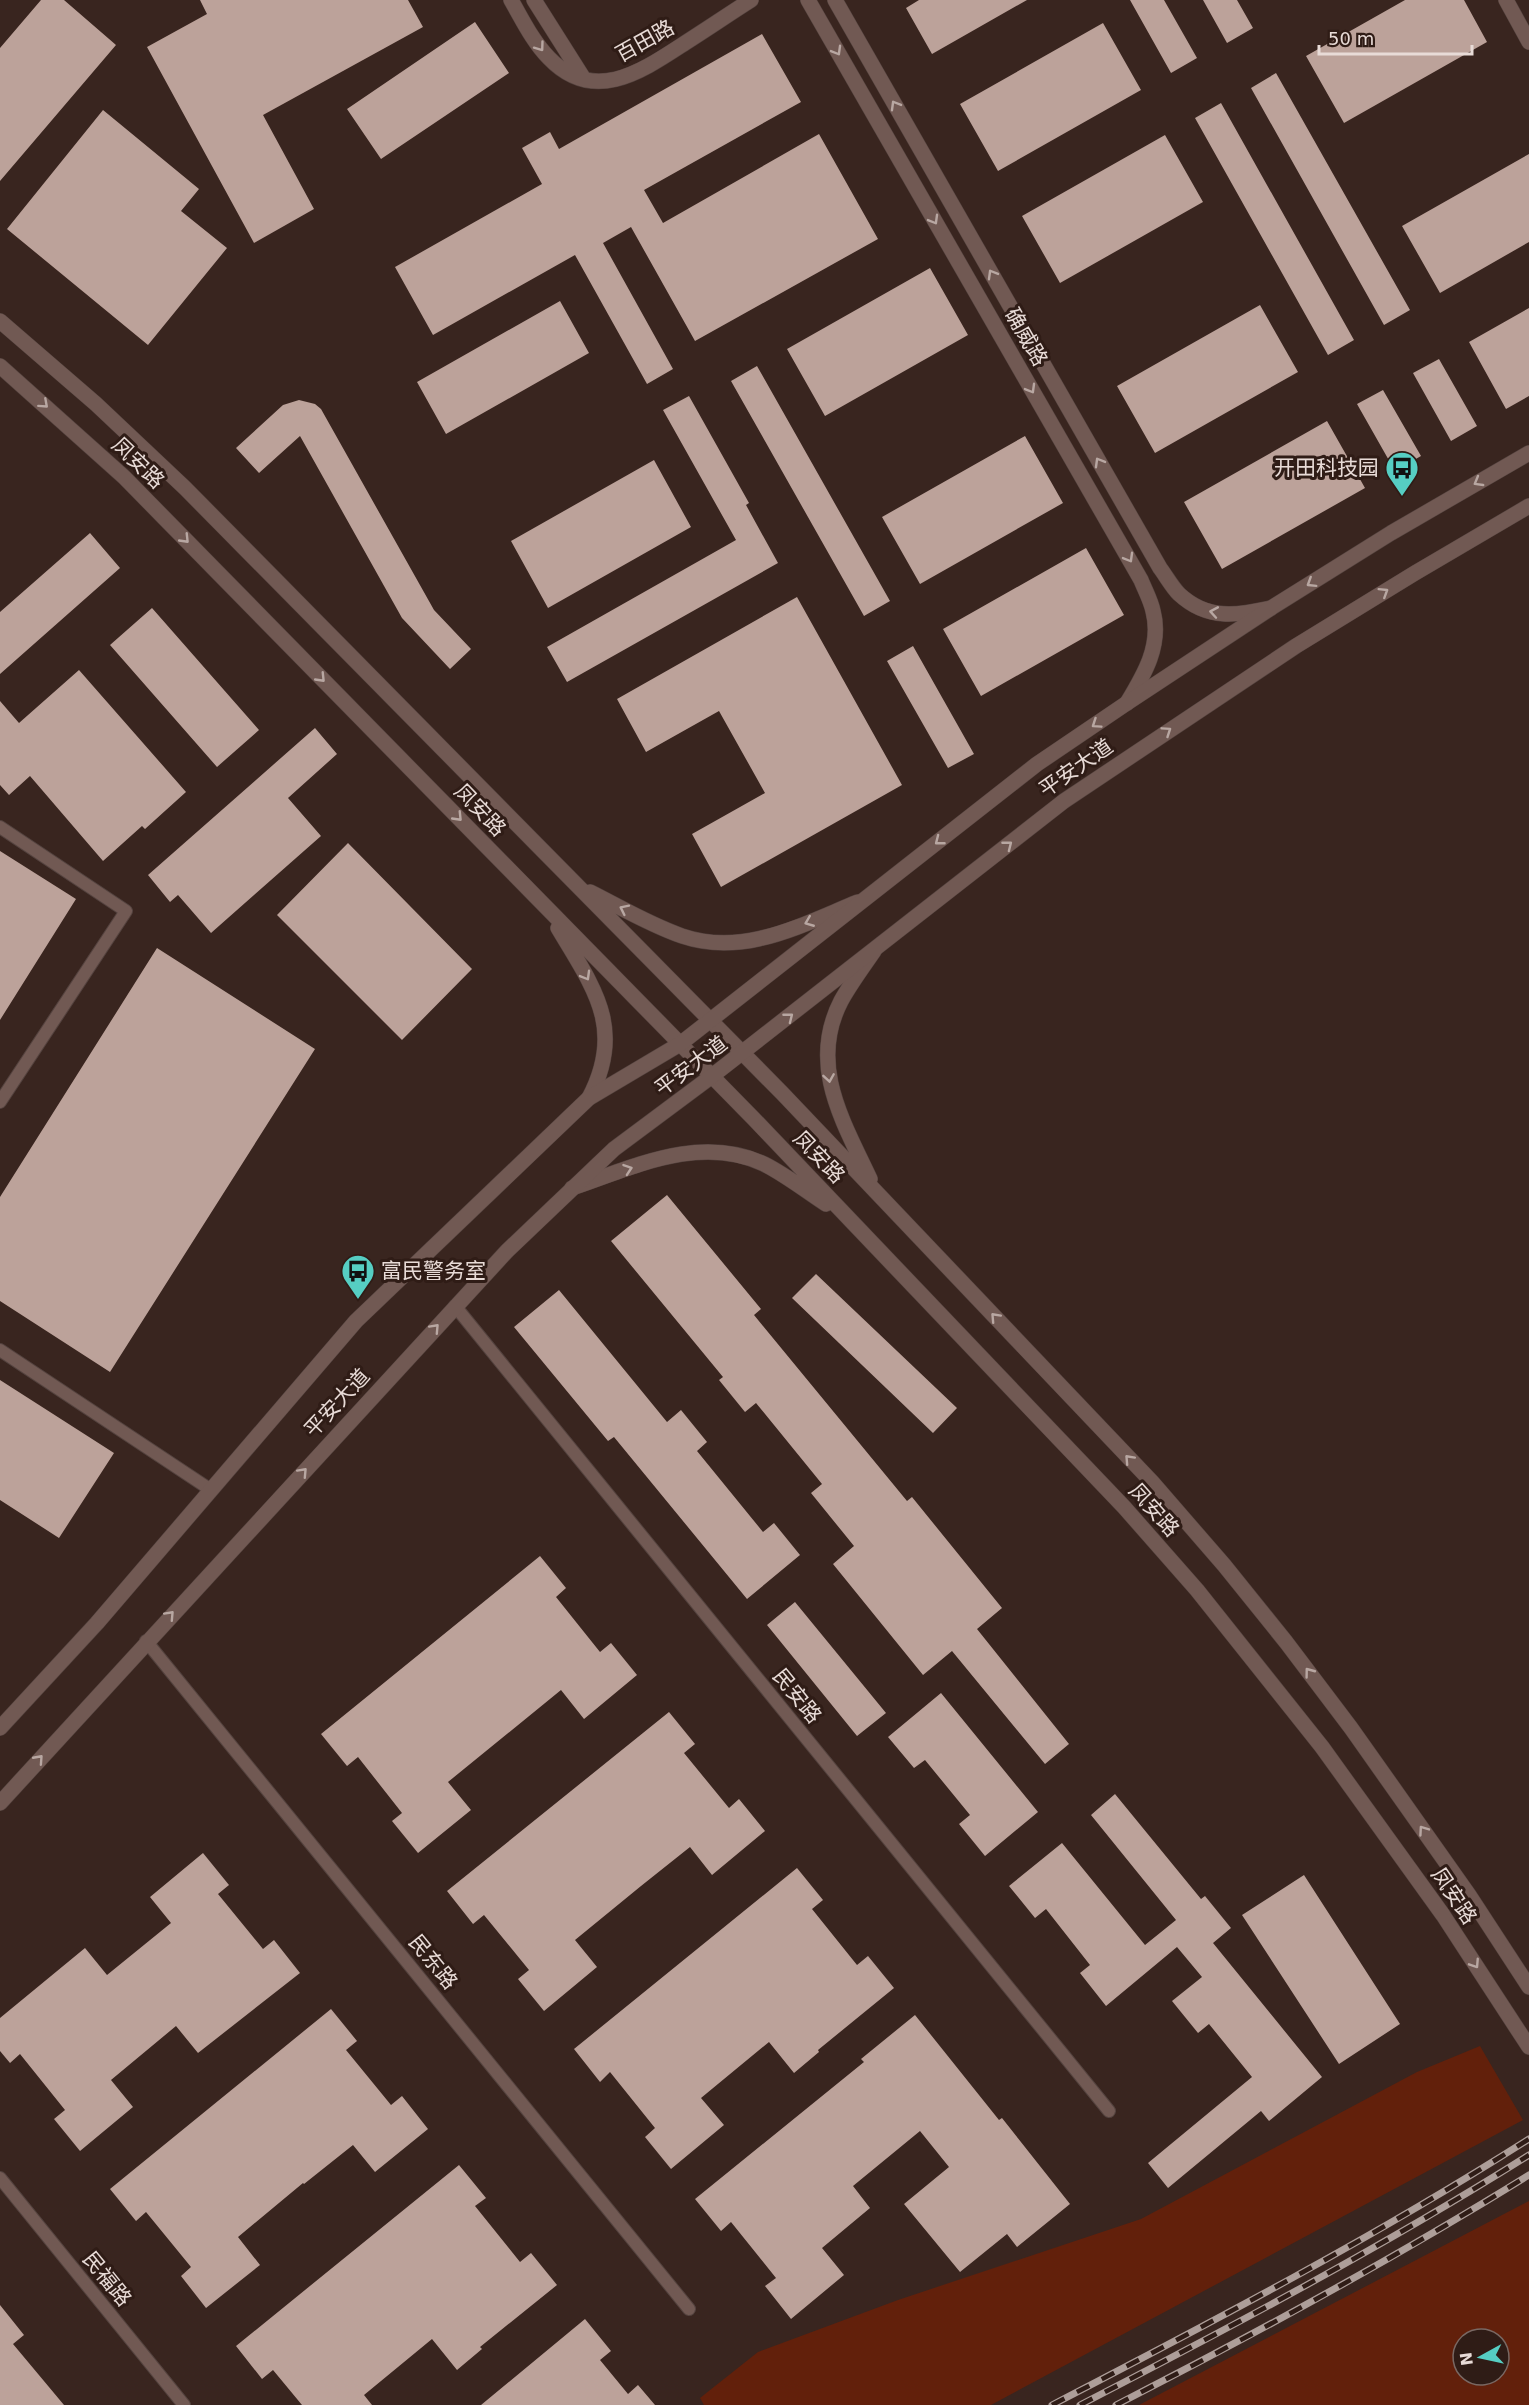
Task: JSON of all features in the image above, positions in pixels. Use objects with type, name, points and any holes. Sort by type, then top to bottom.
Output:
[{"type":"street","points":[[511,0],[548,58],[566,72],[584,79]]},
{"type":"street","points":[[534,0],[584,79]]},
{"type":"street","name":"百田路","points":[[584,79],[604,82],[627,78],[649,67],[751,0]]},
{"type":"street","name":"确威路","points":[[808,0],[1141,580],[1154,612],[1155,642],[1147,671],[1127,702]]},
{"type":"street","name":"确威路","points":[[835,0],[1160,568],[1179,595],[1205,611],[1235,615],[1271,608]]},
{"type":"street","points":[[1506,0],[1529,42]]},
{"type":"street","name":"凤安路","points":[[0,321],[96,404],[185,488],[743,1053],[1152,1482],[1224,1565],[1351,1728],[1469,1895],[1529,1987]]},
{"type":"street","name":"凤安路","points":[[0,366],[124,477],[680,1044],[1124,1508],[1197,1590],[1322,1747],[1443,1915],[1529,2047]]},
{"type":"street","name":"平安大道","points":[[0,1728],[97,1623],[356,1321],[589,1098],[680,1044],[1037,764],[1127,702],[1391,533],[1529,453]]},
{"type":"street","name":"平安大道","points":[[0,1803],[455,1306],[507,1251],[614,1149],[712,1077],[1064,801],[1179,723],[1415,573],[1529,506]]},
{"type":"street","points":[[579,886],[682,936],[718,943],[738,943],[776,935],[863,900]]},
{"type":"street","points":[[546,907],[591,984],[599,1000],[603,1017],[605,1051],[602,1067],[589,1098]]},
{"type":"street","points":[[876,948],[841,1002],[834,1017],[827,1052],[829,1078],[836,1104],[877,1192]]},
{"type":"street","points":[[572,1188],[673,1155],[691,1152],[726,1153],[764,1164],[848,1218]]},
{"type":"lane","points":[[0,827],[126,910],[0,1102]]},
{"type":"lane","name":"民安路","points":[[455,1306],[1109,2111]]},
{"type":"lane","points":[[0,1350],[211,1490]]},
{"type":"lane","name":"民东路","points":[[146,1641],[688,2309]]},
{"type":"lane","name":"民福路","points":[[0,2178],[184,2405]]},
{"type":"shaded area","points":[[1480,2046],[1523,2120],[991,2405],[704,2405],[700,2398],[758,2352],[898,2300],[1141,2219],[1417,2072]]},
{"type":"shaded area","points":[[1529,2201],[1529,2405],[1139,2405]]},
{"type":"building","points":[[41,0],[64,0],[116,45],[0,181],[0,48]]},
{"type":"building","points":[[200,0],[408,0],[423,27],[263,115],[314,209],[254,243],[147,47],[207,14]]},
{"type":"building","points":[[919,0],[1027,0],[932,54],[906,8]]},
{"type":"building","points":[[1130,0],[1164,0],[1197,58],[1171,73]]},
{"type":"building","points":[[1203,0],[1237,0],[1253,28],[1227,43]]},
{"type":"building","points":[[1405,0],[1464,0],[1487,42],[1344,123],[1306,56]]},
{"type":"building","points":[[475,22],[509,73],[381,159],[347,109]]},
{"type":"building","points":[[1103,23],[1141,90],[998,171],[960,104]]},
{"type":"building","points":[[762,34],[801,102],[644,190],[663,223],[819,134],[878,239],[695,341],[631,227],[603,243],[673,369],[647,384],[575,255],[433,335],[395,267],[542,184],[522,148],[550,132],[559,149]]},
{"type":"building","points":[[1276,73],[1410,310],[1384,325],[1251,88]]},
{"type":"building","points":[[1221,103],[1354,340],[1328,355],[1195,118]]},
{"type":"building","points":[[103,110],[199,189],[181,211],[227,248],[148,345],[7,229]]},
{"type":"building","points":[[1165,135],[1203,202],[1060,283],[1022,216]]},
{"type":"building","points":[[1529,154],[1529,242],[1440,293],[1402,226]]},
{"type":"building","points":[[930,268],[968,335],[825,416],[787,349]]},
{"type":"building","points":[[560,301],[589,353],[446,434],[417,382]]},
{"type":"building","points":[[1260,305],[1298,372],[1155,453],[1117,386]]},
{"type":"building","points":[[1529,308],[1529,396],[1506,409],[1469,342]]},
{"type":"building","points":[[1439,359],[1477,426],[1451,441],[1413,373]]},
{"type":"building","points":[[757,366],[890,601],[864,616],[731,381]]},
{"type":"building","points":[[1383,390],[1421,456],[1395,471],[1357,404]]},
{"type":"building","points":[[689,396],[749,503],[746,505],[778,563],[567,682],[547,647],[736,540],[663,410]]},
{"type":"building","points":[[299,400],[315,404],[321,409],[434,610],[471,649],[450,669],[402,618],[300,436],[259,473],[236,448],[283,405]]},
{"type":"building","points":[[1327,421],[1365,488],[1222,569],[1184,502]]},
{"type":"building","points":[[1025,436],[1063,503],[920,584],[882,517]]},
{"type":"building","points":[[654,460],[691,527],[548,608],[511,541]]},
{"type":"building","points":[[90,533],[120,568],[0,674],[0,612]]},
{"type":"building","points":[[1086,548],[1124,615],[981,696],[943,629]]},
{"type":"building","points":[[797,597],[902,785],[721,887],[692,834],[765,793],[719,711],[646,752],[617,699]]},
{"type":"building","points":[[152,608],[259,730],[217,767],[110,645]]},
{"type":"building","points":[[913,646],[974,754],[948,768],[887,661]]},
{"type":"building","points":[[79,670],[186,792],[145,829],[142,826],[103,861],[30,776],[9,795],[0,785],[0,701],[19,723]]},
{"type":"building","points":[[315,728],[337,754],[288,798],[321,836],[211,933],[178,895],[170,902],[148,875]]},
{"type":"building","points":[[348,843],[472,969],[402,1040],[277,915]]},
{"type":"building","points":[[0,851],[76,899],[0,1020]]},
{"type":"building","points":[[157,948],[315,1049],[110,1372],[0,1301],[0,1197]]},
{"type":"building","points":[[667,1195],[761,1309],[754,1315],[907,1501],[912,1497],[1002,1608],[977,1629],[1069,1744],[1045,1764],[952,1651],[923,1675],[833,1564],[854,1546],[811,1493],[822,1484],[756,1403],[745,1412],[719,1380],[723,1377],[611,1241]]},
{"type":"building","points":[[816,1274],[957,1408],[933,1433],[792,1298]]},
{"type":"building","points":[[559,1290],[667,1422],[681,1410],[707,1442],[697,1451],[763,1532],[774,1523],[800,1555],[747,1599],[614,1437],[608,1441],[514,1327]]},
{"type":"building","points":[[0,1380],[114,1453],[59,1538],[0,1500]]},
{"type":"building","points":[[540,1556],[566,1588],[556,1597],[600,1652],[611,1643],[637,1675],[584,1719],[561,1690],[448,1782],[471,1810],[418,1853],[392,1821],[402,1813],[358,1757],[347,1766],[321,1734]]},
{"type":"building","points":[[795,1602],[886,1713],[857,1736],[767,1625]]},
{"type":"building","points":[[941,1693],[1038,1812],[985,1856],[959,1824],[970,1815],[925,1760],[914,1768],[888,1737]]},
{"type":"building","points":[[669,1712],[695,1744],[684,1753],[729,1808],[739,1799],[765,1831],[712,1875],[690,1847],[641,1886],[575,1940],[597,1967],[544,2011],[518,1979],[529,1970],[484,1915],[473,1924],[447,1891]]},
{"type":"building","points":[[1115,1794],[1201,1899],[1205,1896],[1231,1928],[1213,1943],[1322,2077],[1269,2121],[1261,2111],[1168,2188],[1148,2163],[1252,2077],[1209,2024],[1198,2033],[1172,2001],[1202,1977],[1177,1947],[1106,2006],[1080,1973],[1090,1965],[1046,1909],[1035,1918],[1009,1886],[1062,1843],[1145,1945],[1176,1920],[1091,1815]]},
{"type":"building","points":[[203,1853],[229,1885],[218,1894],[263,1949],[274,1940],[300,1973],[198,2053],[176,2026],[111,2080],[133,2107],[80,2151],[54,2119],[65,2110],[20,2054],[10,2063],[0,2051],[0,2018],[85,1948],[107,1975],[171,1923],[150,1897]]},
{"type":"building","points":[[797,1868],[823,1900],[812,1909],[857,1965],[868,1956],[894,1988],[818,2050],[819,2052],[794,2073],[769,2042],[701,2098],[724,2125],[671,2169],[645,2137],[655,2128],[610,2072],[600,2082],[574,2049]]},
{"type":"building","points":[[1304,1875],[1400,2024],[1339,2064],[1242,1915]]},
{"type":"building","points":[[331,2009],[357,2041],[346,2050],[391,2105],[402,2096],[428,2129],[375,2172],[353,2145],[303,2183],[238,2237],[260,2265],[206,2308],[181,2276],[191,2267],[146,2212],[136,2221],[110,2189]]},
{"type":"building","points":[[915,2015],[999,2120],[1002,2118],[1070,2204],[1017,2247],[1007,2234],[960,2272],[904,2204],[949,2167],[920,2131],[853,2186],[870,2208],[822,2248],[844,2275],[791,2319],[765,2286],[776,2278],[731,2222],[721,2231],[695,2199],[864,2062],[861,2059]]},
{"type":"building","points":[[459,2165],[486,2198],[475,2206],[520,2262],[531,2253],[557,2285],[480,2347],[482,2349],[457,2370],[432,2339],[364,2395],[372,2405],[302,2405],[273,2370],[262,2379],[236,2346]]},
{"type":"building","points":[[0,2305],[24,2335],[13,2344],[64,2405],[0,2405]]},
{"type":"building","points":[[585,2319],[611,2351],[600,2360],[628,2394],[638,2385],[655,2405],[481,2405]]},
{"type":"railway","points":[[1052,2405],[1234,2310],[1353,2244],[1529,2139]]},
{"type":"railway","points":[[1080,2405],[1308,2284],[1529,2155]]},
{"type":"railway","points":[[1116,2405],[1325,2294],[1529,2175]]},
{"type":"place","name":"开田科技园","points":[[1402,497]]},
{"type":"place","name":"富民警务室","points":[[358,1300]]}]
